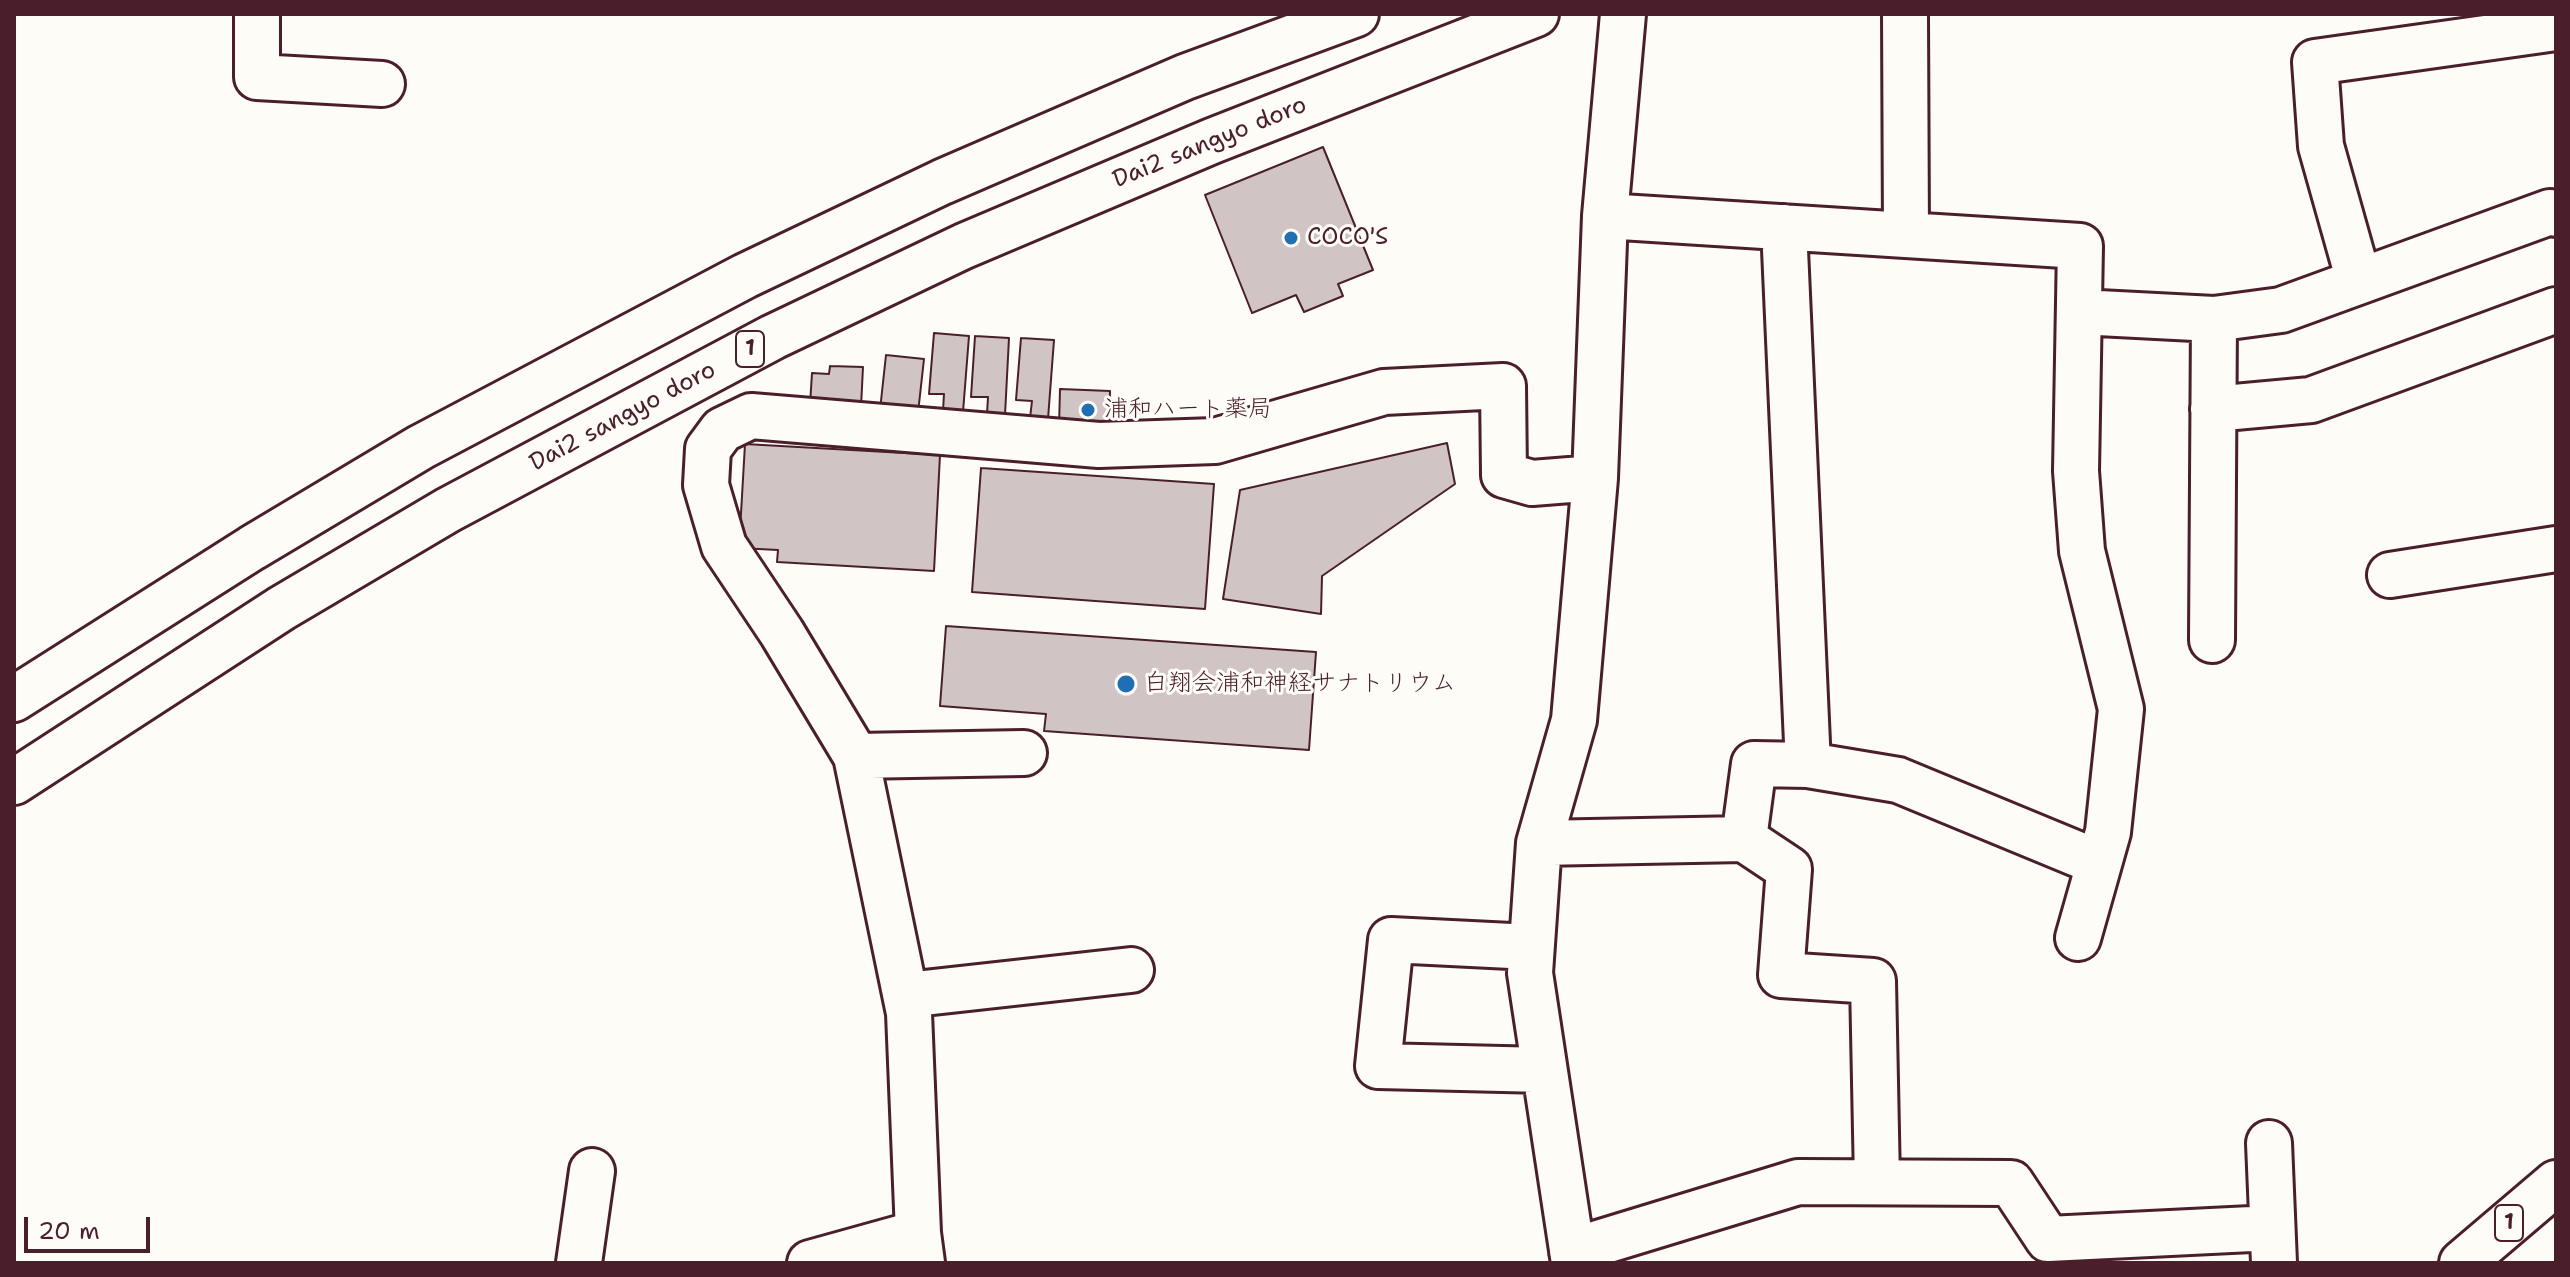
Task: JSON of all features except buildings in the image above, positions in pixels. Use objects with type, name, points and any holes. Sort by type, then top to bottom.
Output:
[{"type":"street","points":[[257,14],[257,77],[382,84]]},
{"type":"street","points":[[14,699],[239,556],[421,447],[745,276],[942,182],[1185,77],[1356,14]]},
{"type":"street","name":"Dai2 sangyo doro","points":[[14,782],[282,608],[448,510],[773,337],[993,233],[1212,141],[1536,14]]},
{"type":"street","points":[[1623,14],[1605,216],[1595,478],[1574,720],[1539,843],[1531,947],[1530,973],[1573,1257],[1798,1182],[2011,1183],[2048,1239],[2273,1245],[2269,1143]]},
{"type":"street","points":[[1905,14],[1906,235]]},
{"type":"street","points":[[2359,281],[2321,146],[2315,62],[2556,28]]},
{"type":"street","points":[[2079,312],[2214,319],[2281,310],[2550,212],[2556,214]]},
{"type":"street","points":[[1605,216],[2080,246],[2076,471],[2082,551],[2121,709],[2108,832],[2078,938]]},
{"type":"street","points":[[1784,227],[1808,765]]},
{"type":"street","points":[[2213,409],[2311,400],[2556,310]]},
{"type":"street","points":[[2212,640],[2214,319]]},
{"type":"street","points":[[810,1263],[920,1248],[909,1013],[856,756],[782,633],[724,546],[706,485],[708,449],[722,430],[751,416],[1099,445],[1215,441],[1384,392],[1503,386],[1504,475],[1532,483],[1595,478]]},
{"type":"street","points":[[2390,575],[2556,549]]},
{"type":"street","points":[[856,756],[1024,753]]},
{"type":"street","points":[[1744,839],[1754,764],[1808,765],[1898,780],[2099,863]]},
{"type":"street","points":[[1539,843],[1744,839],[1789,869],[1781,975],[1873,981],[1877,1182]]},
{"type":"street","points":[[1531,947],[1391,940],[1378,1066],[1544,1070]]},
{"type":"street","points":[[906,995],[1131,970]]},
{"type":"street","points":[[579,1263],[592,1171]]},
{"type":"street","name":"1","points":[[2462,1263],[2556,1183]]},
{"type":"place","name":"COCO'S","points":[[1291,238]]},
{"type":"place","name":"浦和ハート薬局","points":[[1088,410]]},
{"type":"place","name":"白翔会浦和神経サナトリウム","points":[[1126,684]]}]
